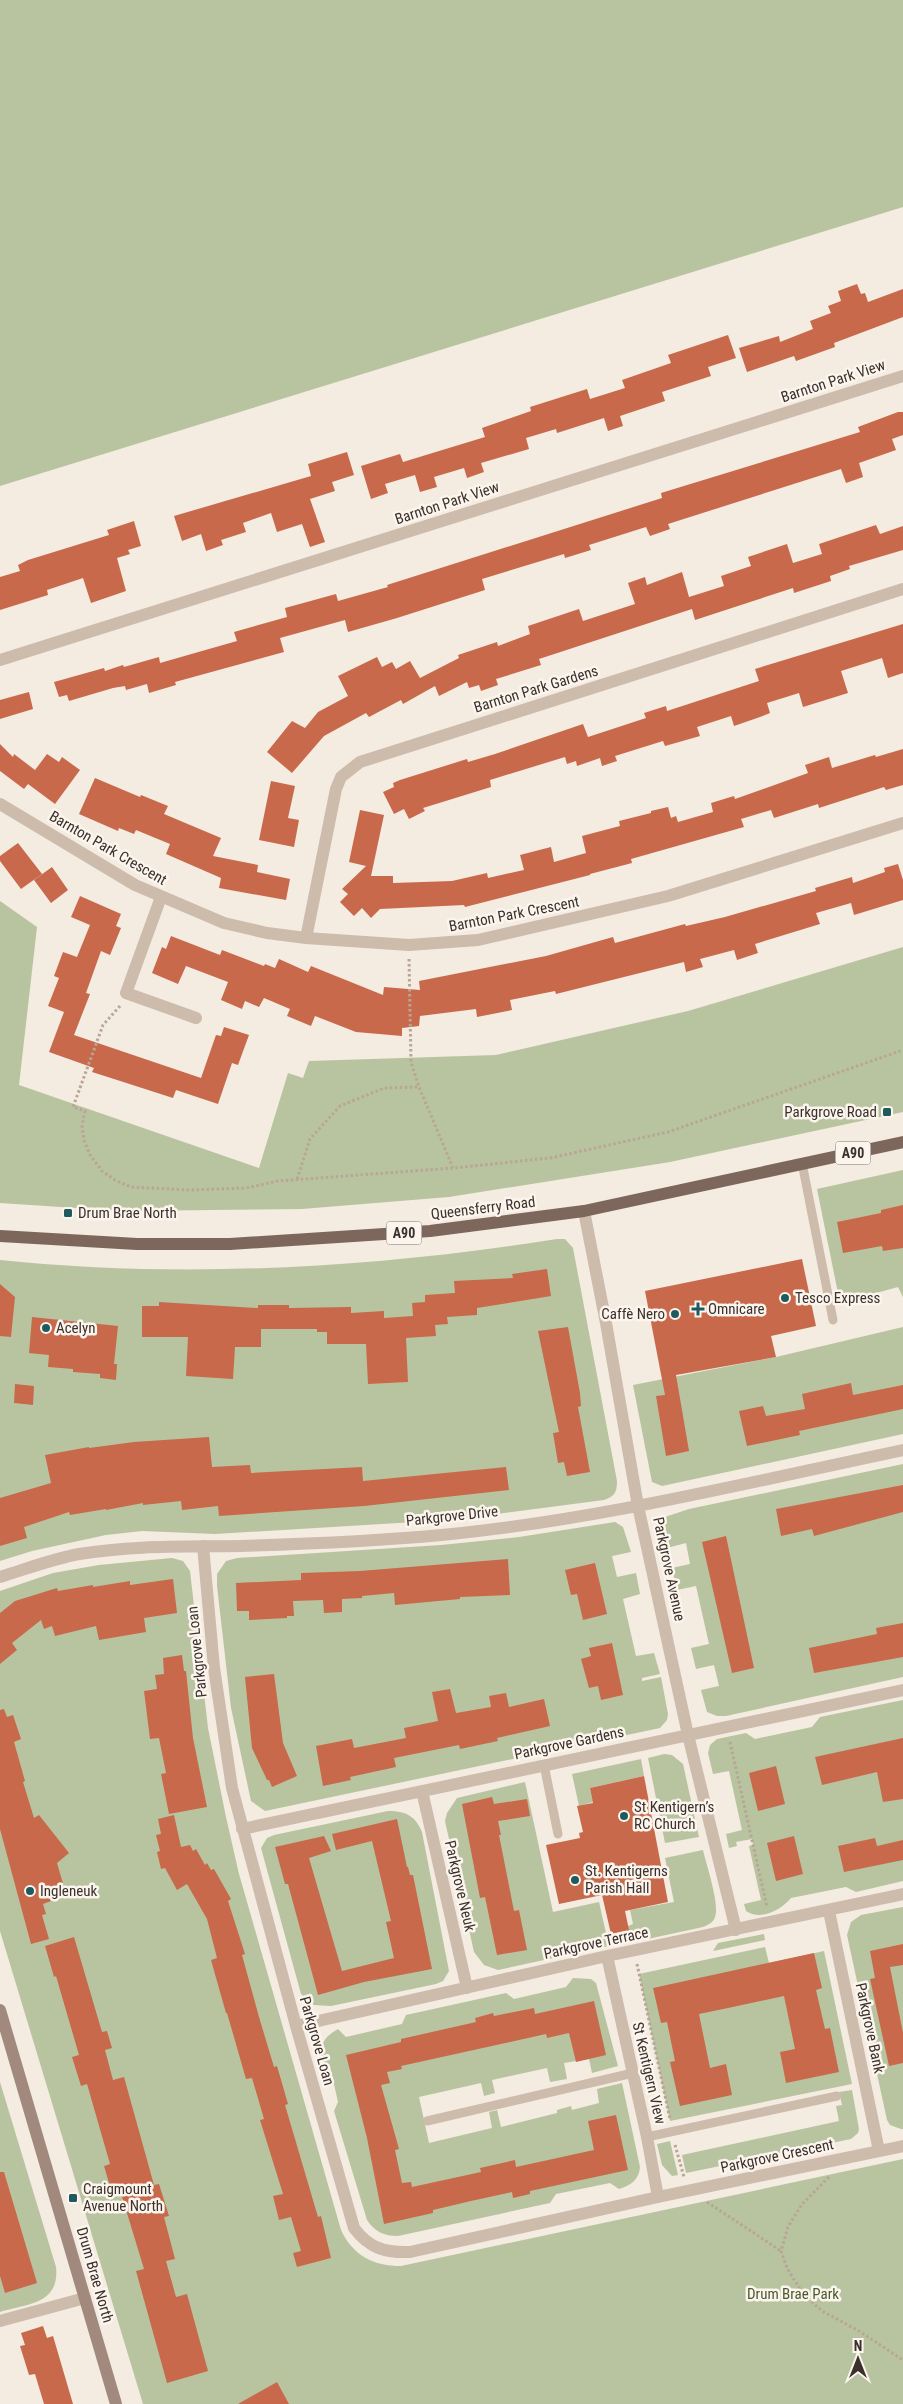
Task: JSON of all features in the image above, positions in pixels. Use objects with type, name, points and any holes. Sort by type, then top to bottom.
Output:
[{"type":"main road","name":"Queensferry Road","points":[[0,1236],[137,1244],[230,1244],[430,1231],[584,1211],[903,1142]]},
{"type":"main road","name":"Drum Brae North","points":[[0,2010],[116,2404]]},
{"type":"street","name":"Barnton Park View","points":[[0,660],[903,376]]},
{"type":"street","name":"Barnton Park Gardens","points":[[306,938],[336,790],[341,777],[360,762],[903,589]]},
{"type":"street","name":"Barnton Park Crescent","points":[[0,804],[135,885],[224,923],[306,938],[409,945],[478,940],[668,896],[903,823]]},
{"type":"street","points":[[161,897],[120,991],[196,1018]]},
{"type":"street","name":"Parkgrove Avenue","points":[[584,1211],[638,1506],[688,1735],[736,1930]]},
{"type":"street","name":"Parkgrove Drive","points":[[0,1577],[78,1554],[140,1547],[318,1542],[442,1534],[567,1519],[638,1506],[903,1450]]},
{"type":"street","name":"Parkgrove Loan","points":[[203,1546],[219,1712],[232,1788],[296,2026],[354,2228],[363,2240],[377,2249],[392,2253],[410,2252],[658,2197]]},
{"type":"street","name":"Parkgrove Gardens","points":[[242,1829],[903,1690]]},
{"type":"street","name":"Parkgrove Neuk","points":[[422,1791],[468,1988]]},
{"type":"street","name":"Parkgrove Terrace","points":[[296,2026],[606,1956],[829,1911],[903,1894]]},
{"type":"street","name":"Parkgrove Bank","points":[[829,1911],[879,2151]]},
{"type":"street","name":"St Kentigern View","points":[[606,1956],[647,2137],[658,2197]]},
{"type":"street","name":"Parkgrove Crescent","points":[[658,2197],[903,2146]]},
{"type":"street","points":[[0,2322],[85,2298]]},
{"type":"lane","points":[[802,1163],[833,1320]]},
{"type":"lane","points":[[544,1765],[558,1834]]},
{"type":"lane","points":[[427,2121],[633,2073]]},
{"type":"lane","points":[[647,2137],[837,2096]]},
{"type":"path","points":[[409,945],[411,1062],[419,1087],[453,1168]]},
{"type":"path","points":[[120,991],[123,1002],[104,1025],[73,1107],[84,1111],[82,1126],[84,1140],[90,1156],[102,1171],[115,1180],[131,1187],[180,1189],[246,1188],[297,1179],[453,1168],[550,1158],[668,1132],[903,1050]]},
{"type":"path","points":[[297,1179],[310,1139],[340,1106],[384,1088],[419,1087]]},
{"type":"path","points":[[726,1727],[771,1923]]},
{"type":"path","points":[[634,1951],[682,2174],[693,2190],[713,2207],[781,2251]]},
{"type":"path","points":[[838,2160],[828,2180],[802,2204],[788,2227],[781,2251],[787,2268],[803,2294],[822,2311],[859,2331],[903,2360]]},
{"type":"green space","points":[[0,0],[903,0],[903,207],[0,486]]},
{"type":"green space","points":[[0,901],[37,927],[19,1085],[259,1168],[288,1073],[303,1078],[309,1061],[496,1055],[688,1011],[903,947],[903,1112],[670,1162],[449,1197],[302,1209],[122,1211],[0,1203]]},
{"type":"green space","points":[[903,1170],[903,1297],[898,1287],[840,1303],[817,1189]]},
{"type":"green space","points":[[565,1239],[573,1248],[617,1481],[616,1491],[611,1497],[604,1500],[449,1520],[215,1534],[142,1531],[106,1535],[32,1551],[0,1561],[0,1260],[69,1266],[139,1269],[279,1268],[419,1257]]},
{"type":"green space","points":[[903,1327],[903,1434],[662,1486],[652,1482],[633,1385],[776,1357]]},
{"type":"green space","points":[[903,1464],[903,1677],[726,1716],[717,1716],[707,1712],[701,1690],[719,1686],[714,1665],[696,1669],[691,1648],[709,1644],[696,1586],[677,1590],[672,1568],[690,1564],[686,1543],[667,1548],[661,1525],[665,1517],[689,1509]]},
{"type":"green space","points":[[615,1522],[623,1527],[631,1552],[612,1556],[617,1577],[636,1573],[640,1594],[623,1599],[636,1656],[654,1653],[660,1674],[642,1678],[642,1681],[661,1677],[668,1714],[667,1720],[660,1728],[265,1811],[251,1801],[231,1708],[217,1586],[217,1574],[226,1561],[237,1558],[441,1545],[519,1537]]},
{"type":"green space","name":"Drum Brae Park","points":[[172,1558],[183,1561],[190,1571],[208,1728],[239,1874],[341,2230],[352,2247],[365,2258],[391,2266],[401,2266],[903,2159],[903,2404],[143,2404],[0,1931],[0,1591],[53,1573],[99,1565]]},
{"type":"green space","points":[[903,1700],[903,1881],[856,1892],[846,1887],[791,1898],[770,1913],[758,1915],[746,1911],[744,1904],[761,1900],[749,1846],[753,1845],[752,1839],[736,1842],[737,1846],[729,1848],[726,1834],[742,1830],[729,1771],[713,1774],[708,1753],[710,1745],[717,1739],[746,1733],[755,1739],[812,1727],[820,1717]]},
{"type":"green space","points":[[664,1754],[672,1755],[683,1764],[699,1837],[665,1843],[648,1758]]},
{"type":"green space","points":[[641,1759],[644,1776],[590,1788],[593,1802],[579,1806],[572,1774]]},
{"type":"green space","points":[[525,1782],[553,1912],[599,1902],[609,1946],[498,1970],[484,1965],[474,1952],[445,1821],[447,1813],[457,1798]]},
{"type":"green space","points":[[388,1811],[409,1815],[422,1832],[449,1971],[443,1981],[436,1984],[331,2006],[314,2005],[301,1994],[261,1848],[267,1838],[274,1835]]},
{"type":"green space","points":[[703,1850],[716,1903],[713,1920],[703,1927],[629,1943],[626,1931],[628,1926],[633,1924],[630,1910],[674,1902],[665,1858]]},
{"type":"green space","points":[[903,1907],[903,2129],[901,2129],[890,2125],[887,2120],[847,1935],[851,1922],[861,1915]]},
{"type":"green space","points":[[764,1934],[765,1940],[713,1951],[718,1943]]},
{"type":"green space","points":[[765,1947],[769,1963],[824,1951],[852,2084],[670,2121],[639,1974]]},
{"type":"green space","points":[[573,1978],[591,1979],[596,1983],[618,2066],[592,2073],[589,2059],[564,2063],[567,2079],[550,2082],[547,2068],[492,2080],[495,2093],[484,2096],[481,2083],[419,2097],[429,2143],[492,2128],[489,2112],[497,2110],[501,2127],[557,2113],[557,2110],[571,2106],[572,2110],[599,2103],[597,2089],[622,2083],[640,2167],[636,2179],[631,2184],[619,2189],[610,2183],[556,2194],[550,2203],[398,2236],[384,2234],[373,2228],[367,2220],[334,2111],[338,2102],[330,2066],[321,2061],[321,2050],[326,2038],[338,2029],[346,2037],[402,2024],[406,2015],[506,1993],[514,1999],[566,1987]]},
{"type":"green space","points":[[0,2082],[56,2267],[56,2279],[53,2289],[40,2300],[0,2312]]},
{"type":"green space","points":[[852,2090],[859,2129],[858,2133],[851,2139],[686,2173],[682,2155],[839,2121],[836,2106],[842,2105],[839,2092]]},
{"type":"green space","points":[[670,2141],[678,2175],[672,2176],[662,2165],[657,2144]]},
{"type":"building","points":[[857,284],[861,294],[865,293],[868,302],[903,289],[903,317],[834,343],[835,347],[796,361],[794,356],[747,372],[739,348],[779,336],[780,342],[813,329],[810,321],[831,313],[828,306],[841,301],[838,291]]},
{"type":"building","points":[[728,335],[736,358],[708,367],[711,376],[662,392],[665,401],[620,416],[623,426],[608,431],[604,418],[557,433],[556,429],[526,438],[529,449],[481,463],[484,472],[467,478],[464,468],[434,477],[437,487],[420,492],[415,475],[385,484],[388,493],[371,499],[361,466],[400,454],[403,462],[485,437],[482,428],[531,411],[530,407],[587,389],[590,399],[625,388],[622,380],[671,363],[668,355]]},
{"type":"building","points":[[898,412],[903,412],[903,435],[892,439],[896,450],[859,463],[863,477],[846,483],[841,469],[668,524],[670,529],[650,536],[646,527],[589,545],[591,550],[565,558],[564,554],[482,579],[485,590],[397,618],[348,632],[345,620],[280,638],[284,652],[175,682],[176,685],[149,693],[147,684],[126,690],[125,686],[69,701],[67,695],[59,697],[54,682],[104,668],[105,671],[159,657],[160,663],[237,641],[234,632],[287,617],[285,608],[336,594],[338,601],[388,587],[387,585],[662,498],[661,493],[860,432],[858,427]]},
{"type":"building","points":[[347,452],[354,475],[332,482],[335,491],[310,499],[325,542],[310,547],[302,524],[277,532],[271,513],[243,523],[246,532],[221,540],[223,545],[206,551],[201,534],[182,541],[174,516],[311,476],[308,464]]},
{"type":"building","points":[[134,521],[141,546],[128,550],[130,554],[117,558],[126,591],[91,603],[83,578],[47,590],[48,595],[0,610],[0,577],[20,571],[18,565],[28,560],[109,535],[107,530]]},
{"type":"building","points":[[876,525],[880,534],[903,526],[903,550],[849,566],[850,569],[830,576],[831,581],[794,593],[793,588],[695,620],[692,609],[539,659],[541,665],[496,679],[498,685],[481,691],[479,685],[469,688],[467,682],[439,696],[435,686],[403,704],[401,700],[369,717],[366,713],[324,736],[292,773],[267,752],[292,721],[305,728],[318,712],[348,696],[338,676],[377,657],[382,667],[392,662],[396,669],[410,661],[420,678],[459,658],[458,655],[497,642],[498,646],[530,634],[528,626],[579,609],[583,621],[635,604],[628,583],[645,577],[647,585],[682,572],[689,597],[724,586],[721,576],[751,566],[748,557],[787,544],[793,563],[822,554],[819,544]]},
{"type":"building","points":[[903,624],[903,673],[888,678],[882,658],[841,671],[848,693],[803,707],[799,693],[767,703],[770,713],[760,717],[734,726],[731,716],[697,727],[700,736],[665,746],[663,741],[615,756],[617,761],[602,766],[600,758],[577,766],[576,761],[567,764],[565,757],[490,780],[491,787],[423,808],[425,811],[409,819],[404,809],[394,814],[383,792],[394,787],[393,783],[400,780],[467,759],[468,762],[495,754],[583,724],[588,737],[646,718],[644,713],[666,706],[667,711],[759,681],[755,669]]},
{"type":"building","points":[[29,692],[33,709],[0,719],[0,700]]},
{"type":"building","points":[[0,744],[13,757],[14,754],[35,770],[47,754],[59,762],[62,757],[80,770],[55,804],[28,784],[24,789],[0,771]]},
{"type":"building","points":[[903,749],[903,785],[886,790],[884,787],[819,808],[818,804],[774,818],[771,810],[741,819],[744,827],[631,859],[632,863],[590,875],[465,907],[464,905],[380,909],[371,918],[362,908],[354,916],[340,902],[348,894],[342,889],[366,866],[349,862],[360,810],[384,815],[371,876],[393,876],[393,883],[452,881],[487,873],[488,878],[524,870],[520,855],[551,847],[554,862],[586,853],[582,836],[620,826],[619,821],[651,813],[651,811],[668,807],[671,818],[676,816],[678,822],[713,812],[711,803],[734,796],[735,799],[808,773],[805,765],[829,757],[832,768]]},
{"type":"building","points":[[95,778],[140,797],[141,795],[168,806],[164,814],[221,838],[213,856],[258,865],[257,872],[290,879],[286,900],[219,888],[221,878],[166,854],[170,844],[136,830],[134,834],[119,828],[118,831],[79,814]]},
{"type":"building","points":[[271,781],[295,786],[288,818],[299,820],[294,847],[259,840]]},
{"type":"building","points":[[18,843],[42,874],[21,889],[0,861],[0,856]]},
{"type":"building","points":[[898,864],[903,880],[903,900],[854,915],[851,903],[816,913],[820,924],[755,944],[758,953],[737,960],[734,950],[700,959],[703,967],[686,972],[684,962],[556,994],[555,991],[510,1000],[512,1010],[477,1017],[476,1009],[420,1016],[419,1026],[402,1028],[402,1036],[356,1032],[315,1016],[311,1026],[287,1016],[290,1009],[264,998],[259,1007],[245,1001],[242,1009],[221,1000],[228,982],[186,966],[178,984],[152,973],[162,947],[166,949],[171,936],[220,955],[222,950],[264,966],[265,964],[275,968],[279,959],[308,972],[311,966],[383,995],[384,987],[420,990],[419,981],[546,956],[613,937],[615,943],[685,924],[686,926],[725,917],[816,891],[815,888],[852,877],[853,883],[885,872],[884,868]]},
{"type":"building","points":[[52,867],[68,890],[51,903],[34,880]]},
{"type":"building","points":[[80,896],[121,914],[116,926],[121,928],[110,955],[101,951],[86,993],[90,994],[74,1035],[201,1078],[216,1035],[221,1036],[224,1027],[249,1035],[238,1065],[232,1063],[218,1104],[176,1090],[173,1098],[92,1072],[94,1068],[49,1052],[64,1012],[48,1006],[59,978],[54,976],[63,952],[77,957],[90,925],[71,917]]},
{"type":"building","points":[[903,1205],[903,1248],[883,1251],[882,1246],[843,1253],[837,1222],[881,1213],[881,1210]]},
{"type":"building","points":[[802,1259],[816,1326],[771,1336],[776,1357],[676,1375],[689,1451],[666,1456],[656,1396],[665,1395],[645,1291]]},
{"type":"building","points":[[547,1269],[551,1296],[477,1308],[477,1315],[447,1317],[448,1324],[435,1325],[436,1336],[406,1338],[408,1382],[368,1384],[366,1344],[327,1344],[327,1332],[317,1332],[317,1329],[261,1329],[261,1347],[235,1347],[233,1379],[186,1376],[188,1337],[142,1337],[142,1306],[159,1306],[159,1302],[258,1308],[258,1305],[289,1305],[289,1308],[351,1307],[351,1313],[384,1311],[384,1318],[413,1316],[412,1303],[425,1302],[425,1295],[455,1293],[454,1281],[513,1278],[512,1274]]},
{"type":"building","points":[[0,1284],[15,1297],[11,1337],[0,1336]]},
{"type":"building","points":[[32,1317],[118,1326],[114,1364],[117,1364],[116,1380],[100,1378],[100,1374],[73,1372],[73,1369],[48,1367],[49,1355],[29,1353]]},
{"type":"building","points":[[568,1327],[580,1393],[581,1406],[578,1407],[590,1472],[567,1476],[564,1462],[558,1463],[553,1433],[559,1432],[538,1331]]},
{"type":"building","points":[[851,1383],[853,1395],[903,1385],[903,1409],[799,1431],[800,1435],[747,1446],[739,1411],[763,1406],[766,1416],[805,1409],[802,1394]]},
{"type":"building","points":[[15,1384],[34,1386],[33,1405],[14,1403]]},
{"type":"building","points":[[209,1437],[212,1467],[250,1465],[251,1473],[362,1467],[363,1481],[506,1467],[509,1490],[364,1506],[219,1516],[218,1506],[182,1510],[181,1501],[143,1505],[143,1503],[70,1515],[69,1512],[24,1527],[27,1538],[0,1546],[0,1498],[51,1483],[45,1455],[89,1447],[134,1442]]},
{"type":"building","points":[[903,1485],[903,1512],[814,1536],[812,1529],[781,1536],[776,1509]]},
{"type":"building","points":[[726,1536],[754,1668],[732,1673],[702,1542]]},
{"type":"building","points":[[508,1559],[510,1595],[460,1597],[460,1599],[395,1605],[394,1593],[362,1596],[362,1598],[342,1599],[342,1612],[324,1613],[323,1600],[293,1601],[294,1616],[287,1616],[287,1618],[249,1620],[249,1611],[237,1611],[236,1583],[301,1580],[301,1573],[360,1571]]},
{"type":"building","points":[[595,1563],[607,1614],[583,1620],[577,1594],[571,1595],[565,1570]]},
{"type":"building","points":[[173,1579],[177,1613],[144,1618],[146,1632],[99,1640],[96,1626],[55,1636],[52,1626],[44,1629],[41,1620],[12,1643],[17,1650],[0,1664],[0,1613],[15,1601],[57,1588],[58,1591],[130,1581],[130,1585]]},
{"type":"building","points":[[903,1623],[903,1657],[814,1673],[809,1648],[877,1634],[876,1628]]},
{"type":"building","points":[[612,1643],[623,1695],[601,1700],[598,1686],[589,1688],[581,1659],[591,1656],[589,1648]]},
{"type":"building","points":[[182,1655],[184,1671],[186,1671],[193,1738],[207,1807],[169,1814],[161,1774],[166,1773],[159,1738],[150,1739],[144,1691],[157,1689],[155,1675],[164,1674],[163,1658]]},
{"type":"building","points":[[274,1674],[283,1743],[297,1776],[272,1787],[252,1748],[245,1677]]},
{"type":"building","points":[[450,1689],[456,1713],[491,1707],[489,1696],[506,1693],[509,1707],[544,1699],[550,1726],[497,1738],[498,1741],[460,1749],[459,1745],[394,1758],[396,1767],[350,1777],[351,1780],[323,1786],[316,1746],[352,1739],[354,1748],[406,1738],[404,1728],[438,1721],[432,1692]]},
{"type":"building","points":[[4,1709],[7,1717],[13,1715],[21,1739],[14,1742],[34,1818],[39,1815],[69,1853],[57,1863],[64,1887],[48,1891],[51,1901],[43,1904],[46,1914],[42,1915],[49,1939],[31,1944],[0,1829],[0,1710]]},
{"type":"building","points":[[903,1738],[903,1799],[883,1802],[877,1772],[822,1785],[815,1757]]},
{"type":"building","points":[[776,1766],[785,1804],[758,1811],[749,1773]]},
{"type":"building","points":[[644,1776],[668,1902],[625,1911],[629,1930],[611,1934],[602,1895],[559,1904],[546,1845],[580,1838],[579,1833],[583,1832],[577,1806],[593,1803],[590,1788]]},
{"type":"building","points":[[492,1797],[494,1804],[527,1799],[530,1816],[498,1821],[514,1911],[519,1910],[527,1950],[497,1955],[485,1897],[480,1898],[462,1804]]},
{"type":"building","points":[[174,1815],[181,1847],[190,1845],[193,1851],[196,1849],[205,1865],[207,1863],[211,1870],[214,1869],[231,1899],[228,1901],[245,1954],[242,1955],[259,2017],[274,2067],[277,2066],[288,2104],[285,2105],[318,2217],[321,2216],[331,2258],[297,2267],[293,2253],[301,2251],[291,2217],[279,2220],[273,2196],[283,2194],[260,2120],[264,2119],[252,2078],[246,2079],[211,1960],[217,1958],[207,1919],[187,1884],[177,1890],[165,1868],[161,1869],[157,1852],[160,1851],[156,1835],[161,1834],[158,1819]]},
{"type":"building","points":[[397,1819],[407,1867],[410,1875],[413,1875],[432,1969],[364,1982],[318,1995],[288,1884],[285,1884],[275,1847],[324,1836],[331,1851],[309,1858],[342,1971],[394,1958],[386,1922],[391,1921],[372,1841],[336,1850],[332,1834]]},
{"type":"building","points":[[794,1836],[803,1874],[776,1881],[767,1843]]},
{"type":"building","points":[[875,1838],[877,1846],[903,1840],[903,1860],[844,1872],[838,1846]]},
{"type":"building","points":[[74,1937],[102,2032],[107,2031],[112,2048],[105,2050],[113,2080],[124,2077],[154,2185],[159,2184],[169,2216],[164,2217],[175,2259],[166,2261],[176,2297],[187,2294],[208,2371],[167,2383],[136,2271],[144,2269],[120,2190],[112,2193],[104,2166],[110,2164],[87,2084],[81,2086],[72,2057],[79,2055],[56,1976],[54,1977],[45,1946]]},
{"type":"building","points":[[903,1944],[903,1965],[890,1967],[903,2033],[903,2063],[889,2066],[870,1979],[875,1978],[870,1951]]},
{"type":"building","points":[[814,1953],[822,1988],[816,1990],[825,2029],[830,2028],[839,2072],[786,2083],[780,2052],[795,2049],[784,1996],[699,2014],[710,2068],[726,2064],[732,2095],[680,2106],[670,2062],[675,2061],[667,2022],[661,2023],[653,1988]]},
{"type":"building","points":[[594,2001],[606,2055],[576,2062],[569,2033],[547,2038],[546,2034],[401,2066],[402,2069],[387,2072],[390,2083],[381,2085],[399,2149],[395,2150],[402,2183],[411,2182],[412,2187],[481,2172],[480,2168],[515,2160],[516,2167],[594,2150],[588,2121],[616,2115],[628,2170],[530,2191],[530,2194],[513,2198],[512,2192],[471,2201],[433,2210],[433,2213],[384,2224],[367,2138],[346,2055],[401,2042],[401,2039],[476,2022],[475,2018],[493,2013],[494,2016],[534,2008],[535,2014]]},
{"type":"building","points":[[0,2172],[4,2172],[37,2283],[5,2293],[0,2276]]},
{"type":"building","points":[[43,2326],[47,2338],[53,2336],[73,2404],[44,2404],[35,2374],[29,2375],[20,2346],[25,2345],[21,2333]]},
{"type":"building","points":[[277,2382],[289,2404],[238,2404]]},
{"type":"place","name":"Parkgrove Road","points":[[887,1112]]},
{"type":"place","name":"Drum Brae North","points":[[68,1213]]},
{"type":"place","name":"Tesco Express","points":[[785,1298]]},
{"type":"place","name":"Omnicare","points":[[698,1309]]},
{"type":"place","name":"Caffè Nero","points":[[675,1314]]},
{"type":"place","name":"Acelyn","points":[[46,1328]]},
{"type":"place","name":"St Kentigern’s RC Church","points":[[624,1816]]},
{"type":"place","name":"St. Kentigerns Parish Hall","points":[[575,1880]]},
{"type":"place","name":"Ingleneuk","points":[[30,1891]]},
{"type":"place","name":"Craigmount Avenue North","points":[[73,2198]]}]
